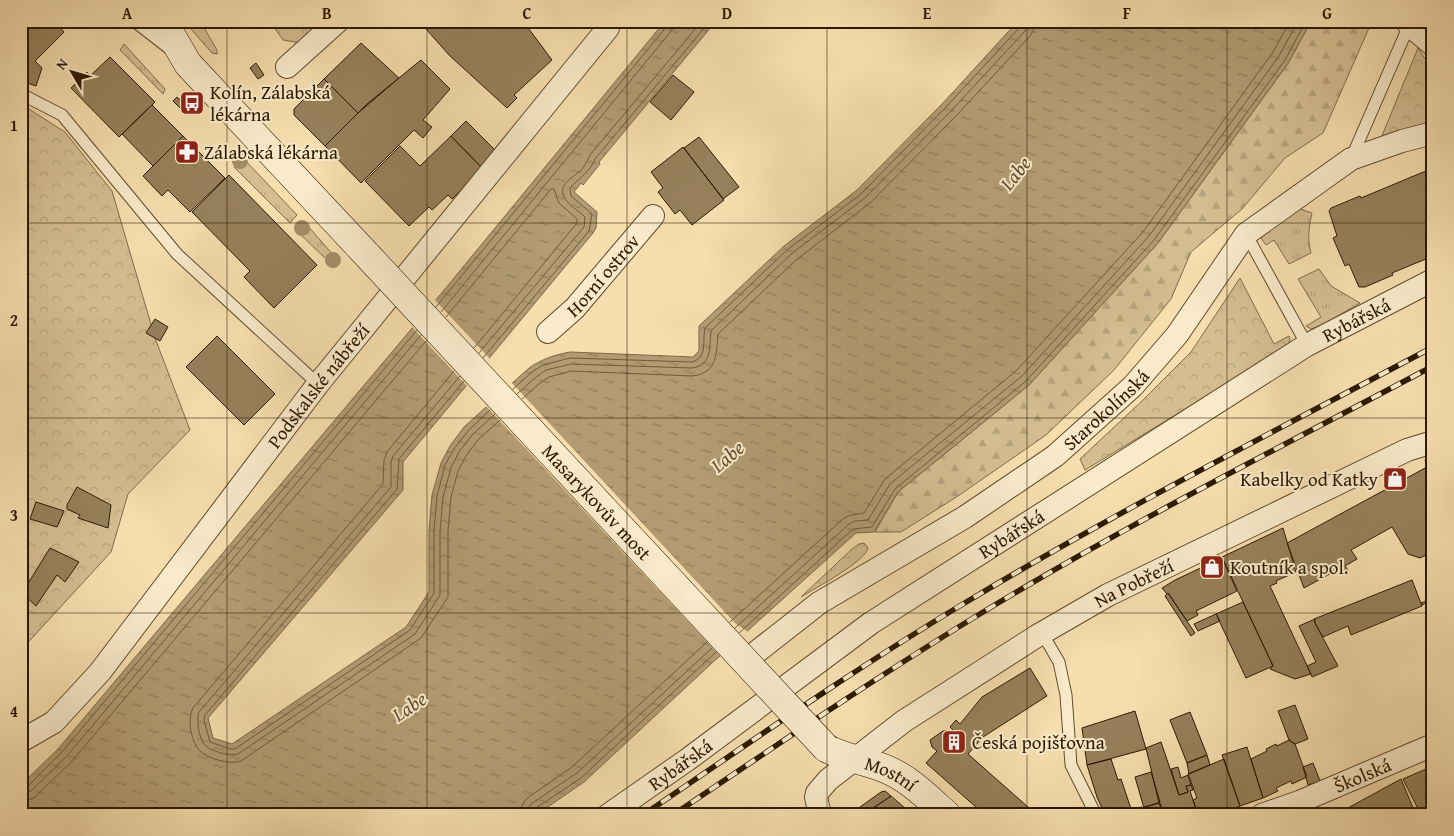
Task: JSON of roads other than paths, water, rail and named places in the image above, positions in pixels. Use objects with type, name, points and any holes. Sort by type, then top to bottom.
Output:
[{"type":"street","points":[[148,21],[188,64]]},
{"type":"street","points":[[163,21],[188,64]]},
{"type":"street","points":[[287,67],[338,21]]},
{"type":"street","name":"Podskalské nábřeží","points":[[21,742],[54,722],[100,672],[318,384],[608,28],[606,21]]},
{"type":"street","points":[[1410,23],[1433,45]]},
{"type":"street","name":"Masarykovův most","points":[[188,64],[368,256],[755,653],[826,748]]},
{"type":"street","name":"Starokolínská","points":[[755,653],[819,603],[965,517],[1055,456],[1133,386],[1177,335],[1246,234],[1351,159],[1402,141],[1433,133]]},
{"type":"street","name":"Horní ostrov","points":[[548,332],[575,308],[653,216]]},
{"type":"street","name":"Rybářská","points":[[608,815],[687,760],[871,623],[1307,345],[1433,280]]},
{"type":"street","name":"Na Pobřeží","points":[[820,815],[816,797],[820,788],[854,760],[904,721],[1042,633],[1108,596],[1173,564],[1407,450],[1433,442]]},
{"type":"street","name":"Školská","points":[[1262,815],[1299,802],[1433,744]]},
{"type":"street","name":"Mostní","points":[[826,748],[837,754],[890,771],[914,786],[947,815]]},
{"type":"lane","points":[[134,21],[188,64]]},
{"type":"lane","points":[[1351,159],[1410,23]]},
{"type":"lane","points":[[21,94],[62,115],[177,254],[318,384]]},
{"type":"lane","points":[[1246,234],[1307,345]]},
{"type":"lane","points":[[1042,633],[1059,662],[1066,695],[1071,765],[1093,808]]},
{"type":"water","name":"Labe","points":[[665,21],[716,21],[599,162],[600,164],[583,185],[581,183],[574,192],[597,212],[596,228],[593,233],[403,462],[403,490],[208,718],[213,738],[232,744],[406,627],[429,592],[429,531],[432,495],[441,463],[450,446],[464,427],[529,368],[548,358],[570,352],[693,357],[699,351],[699,326],[784,246],[857,190],[943,103],[1018,21],[1311,21],[1289,62],[1158,243],[1029,385],[898,492],[874,532],[856,533],[584,782],[536,815],[21,815],[21,785],[58,749],[445,289]]},
{"type":"railway","points":[[643,815],[841,681],[963,604],[1137,504],[1433,347]]},
{"type":"railway","points":[[673,815],[895,667],[1027,586],[1199,490],[1433,366]]},
{"type":"place","name":"Kolín, Zálabská lékárna","points":[[192,103]]},
{"type":"place","name":"Zálabská lékárna","points":[[187,152]]},
{"type":"place","name":"Kabelky od Katky","points":[[1395,479]]},
{"type":"place","name":"Koutník a spol.","points":[[1212,567]]},
{"type":"place","name":"Česká pojišťovna","points":[[954,742]]}]
